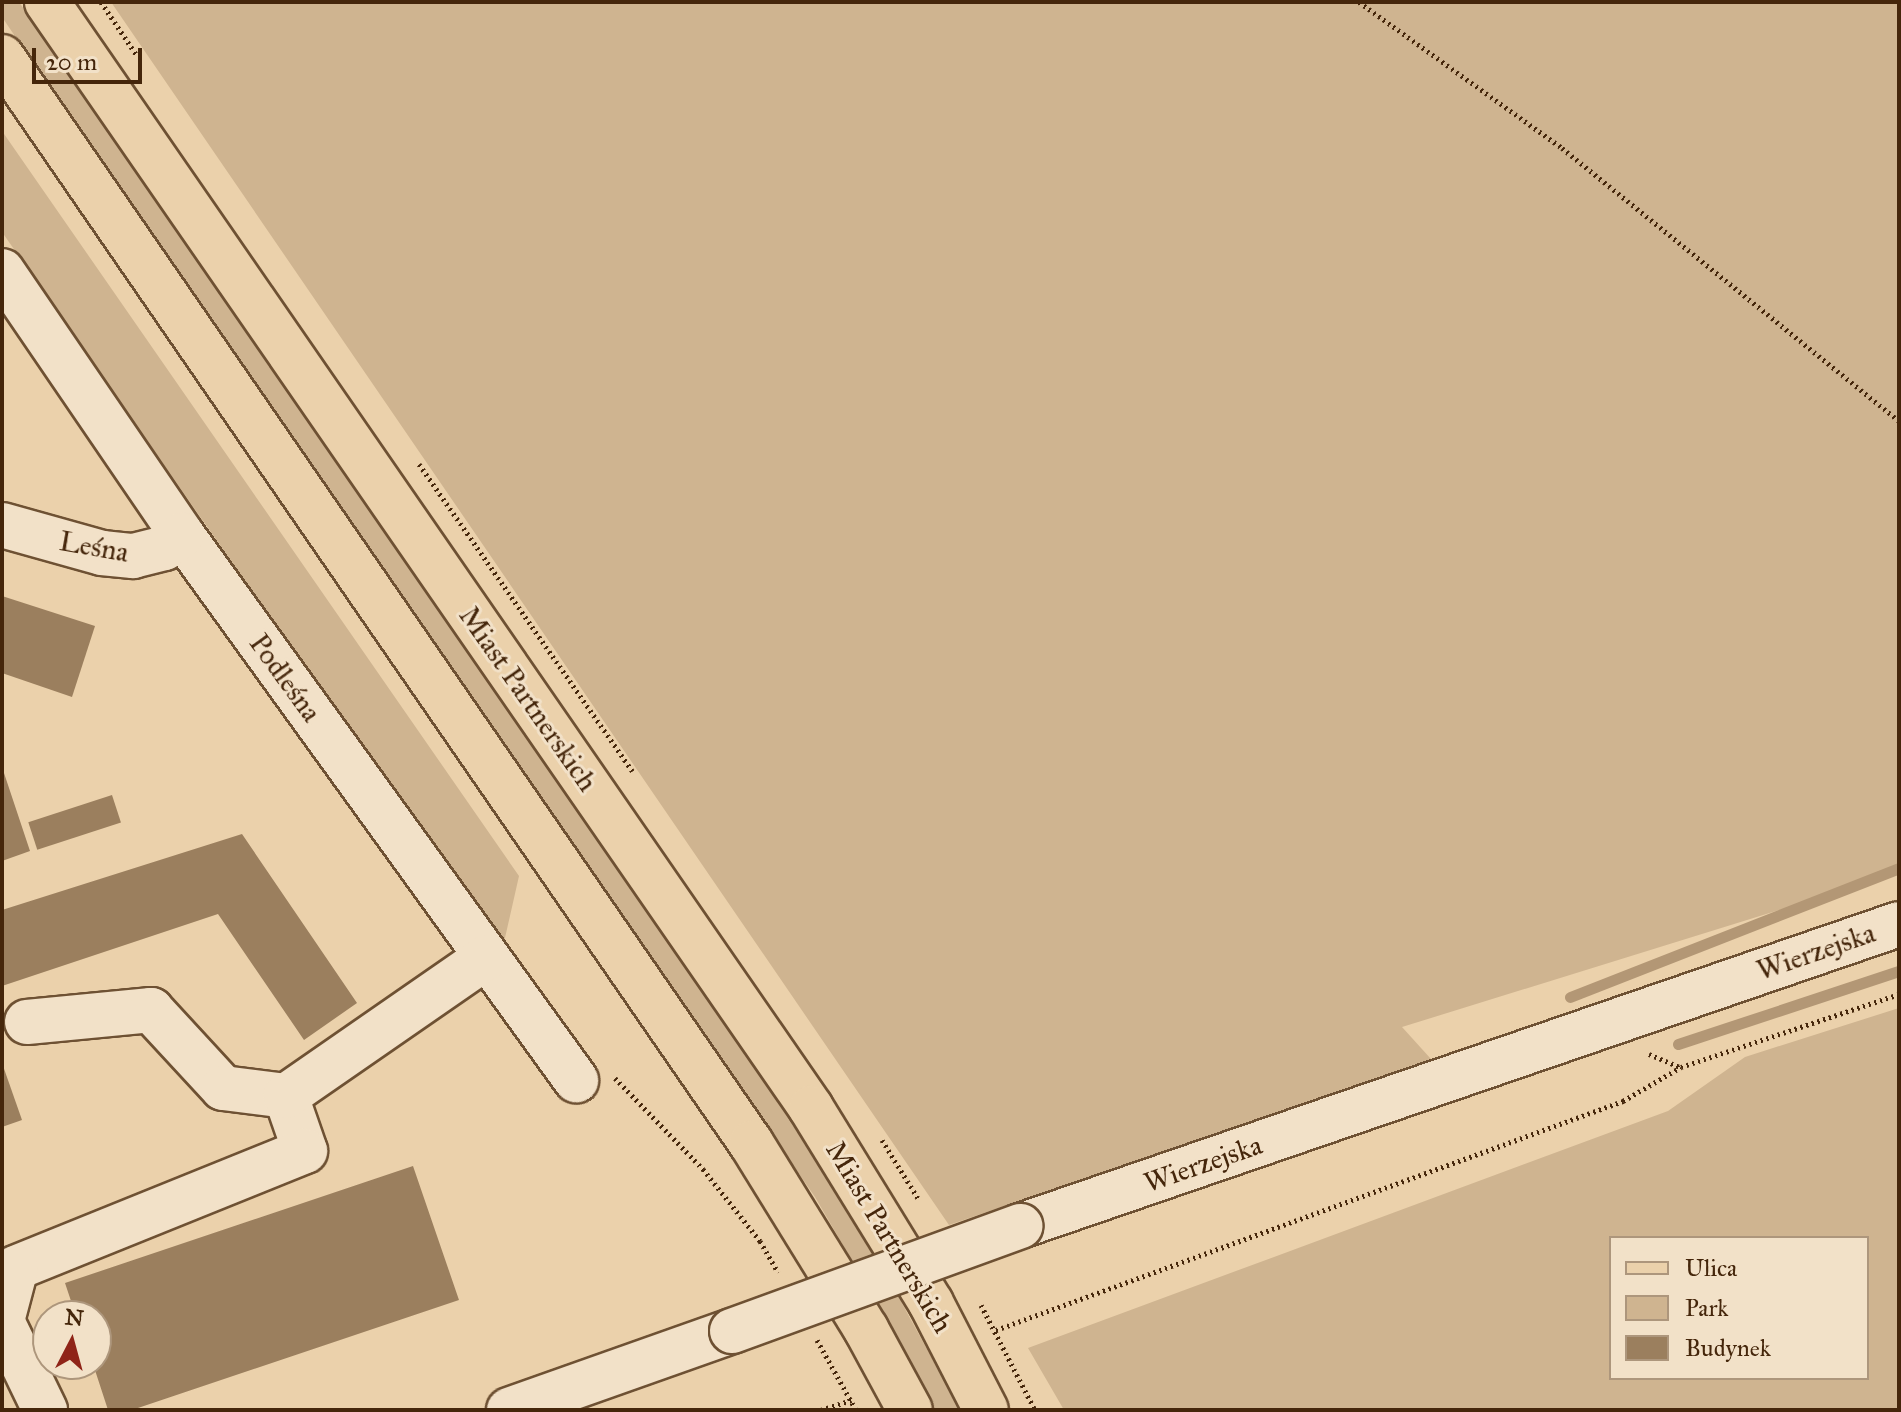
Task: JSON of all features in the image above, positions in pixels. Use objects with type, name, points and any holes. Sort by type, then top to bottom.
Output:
[{"type":"main road","name":"Miast Partnerskich","points":[[47,2],[811,1108],[931,1303],[986,1410]]},
{"type":"main road","points":[[2,57],[751,1143],[866,1329],[910,1410]]},
{"type":"street","name":"Podleśna","points":[[2,271],[182,535],[576,1080]]},
{"type":"street","name":"Leśna","points":[[2,525],[102,553],[133,556],[164,548],[182,535]]},
{"type":"street","name":"Wierzejska","points":[[509,1410],[1020,1226],[1899,924]]},
{"type":"street","points":[[27,1022],[151,1010],[223,1088],[286,1096],[487,957]]},
{"type":"street","points":[[45,1410],[2,1321],[16,1268],[305,1151],[286,1096]]},
{"type":"path","points":[[1359,2],[1562,148],[1899,421]]},
{"type":"path","points":[[1035,1410],[996,1330],[1609,1107],[1681,1067],[1899,994]]},
{"type":"path","points":[[1641,1051],[1681,1067]]},
{"type":"path","points":[[576,1080],[587,1089],[611,1074],[703,1169],[760,1241],[783,1280]]},
{"type":"path","points":[[813,1334],[856,1410]]},
{"type":"path","points":[[821,1410],[851,1400]]},
{"type":"green space","points":[[2,2],[19,2],[756,1066],[867,1239],[960,1410],[934,1410],[907,1355],[815,1197],[102,165],[2,17]]},
{"type":"green space","points":[[111,2],[1899,2],[1899,873],[1402,1027],[1431,1059],[949,1225]]},
{"type":"green space","points":[[2,131],[519,876],[500,960],[352,735],[2,232]]},
{"type":"green space","points":[[1899,1008],[1899,1410],[1064,1410],[1028,1348],[1668,1111],[1745,1057]]},
{"type":"building","points":[[2,596],[95,626],[72,697],[2,673]]},
{"type":"building","points":[[2,767],[30,851],[2,861]]},
{"type":"building","points":[[112,795],[121,823],[37,850],[28,822]]},
{"type":"building","points":[[242,834],[357,1003],[304,1040],[218,914],[2,986],[2,910]]},
{"type":"building","points":[[2,1063],[22,1120],[2,1127]]},
{"type":"building","points":[[413,1166],[459,1300],[132,1410],[108,1410],[98,1380],[112,1380],[112,1300],[71,1300],[65,1283]]},
{"type":"waterway","points":[[1570,997],[1899,868]]},
{"type":"waterway","points":[[1678,1044],[1899,971]]}]
